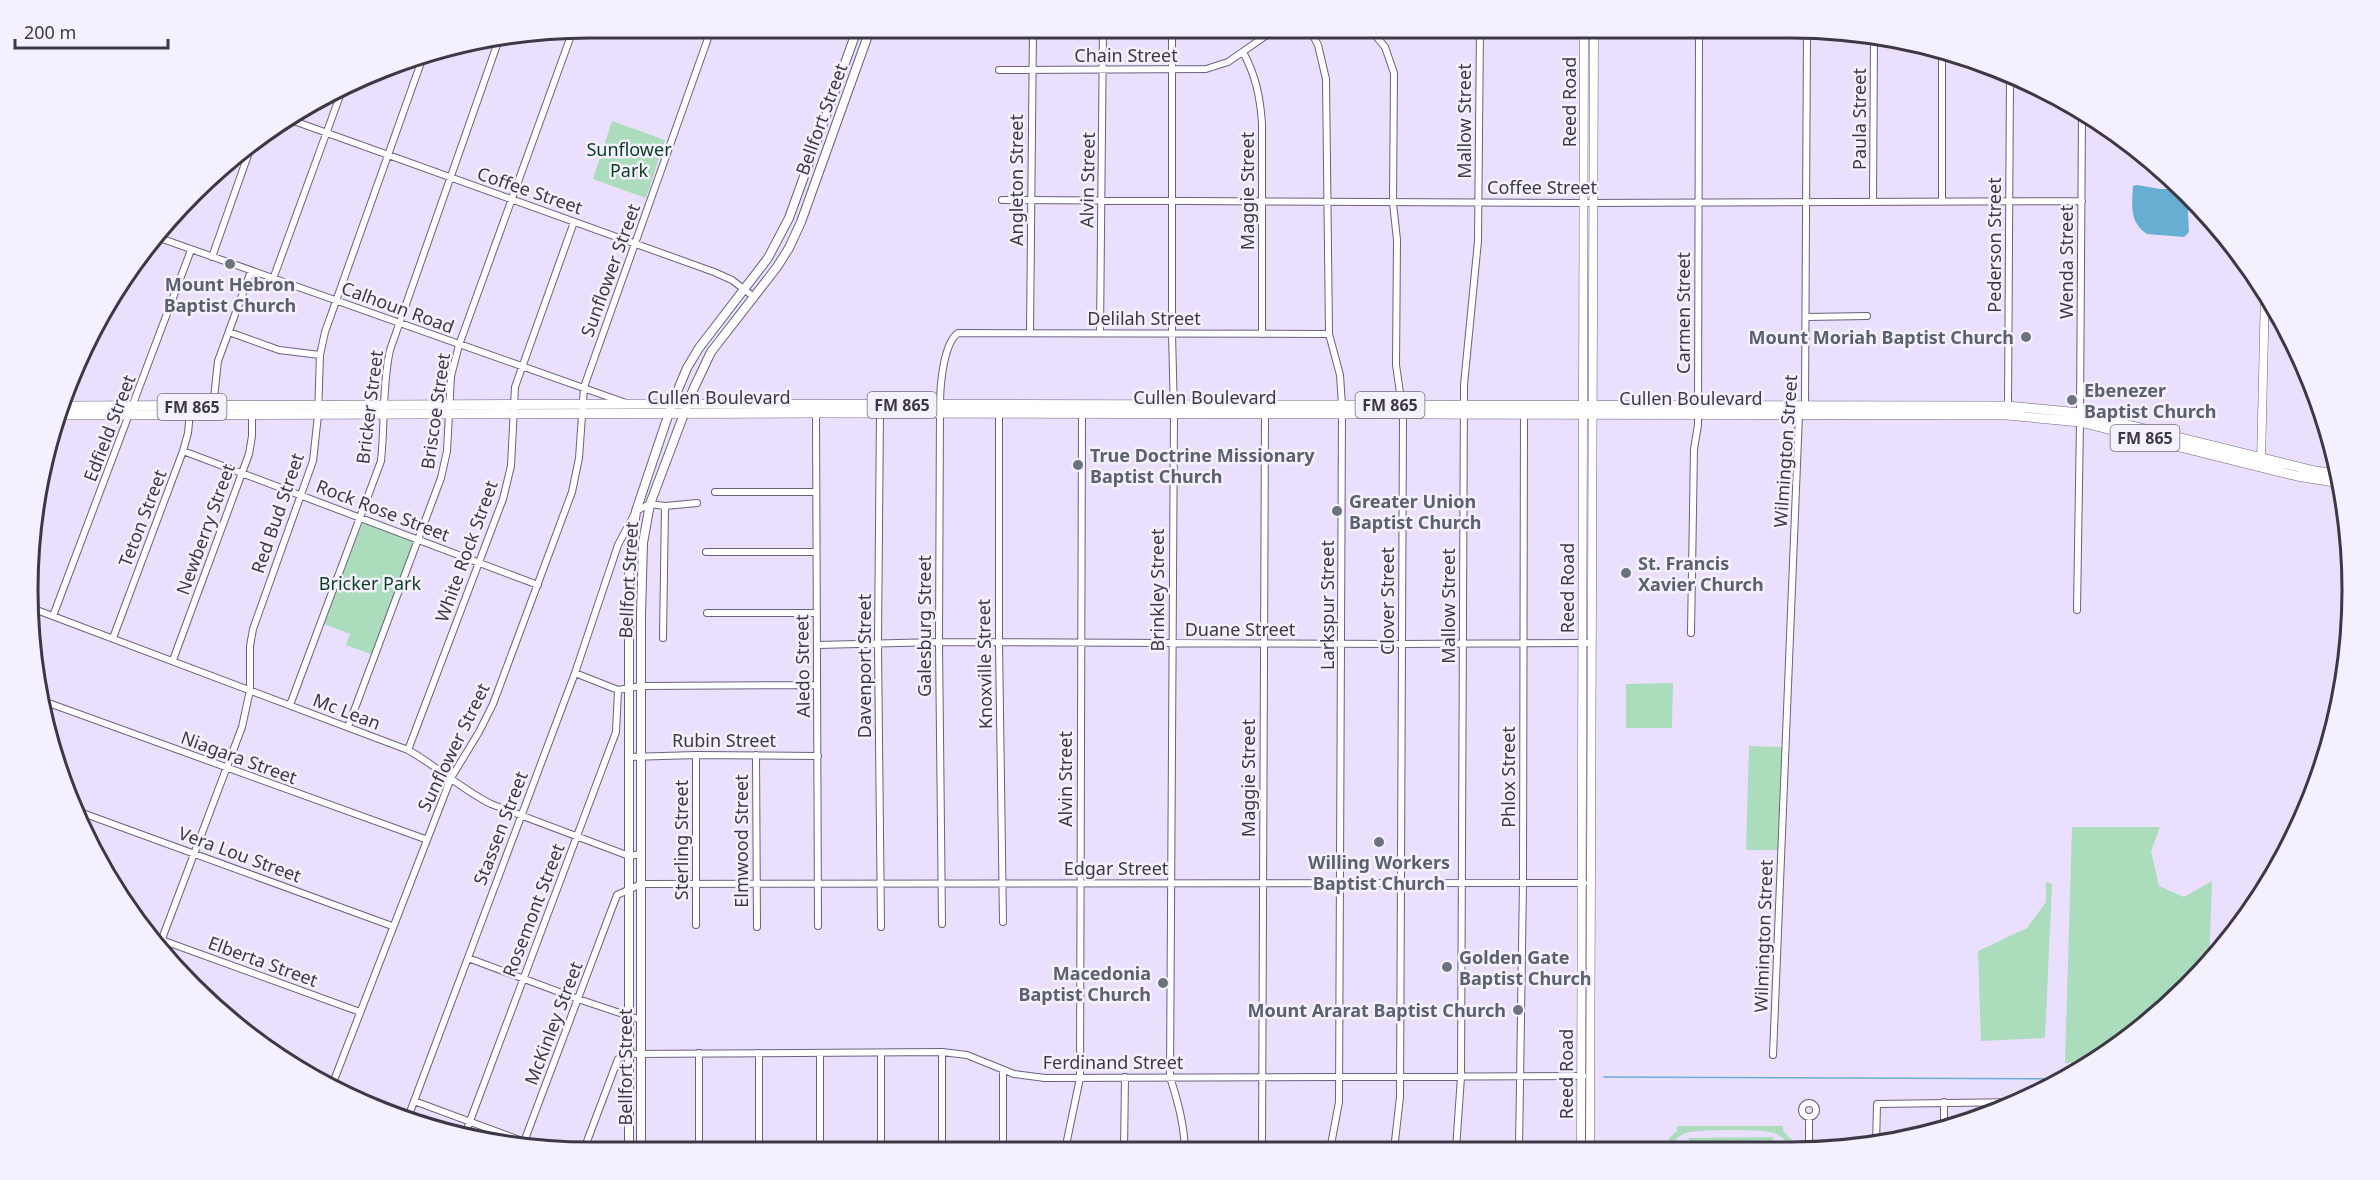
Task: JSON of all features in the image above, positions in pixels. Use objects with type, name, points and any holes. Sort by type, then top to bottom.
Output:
[{"type":"main road","name":"Bellfort Street","points":[[629,1142],[629,569],[636,511],[670,409],[687,368],[715,324],[768,258],[789,218],[854,38]]},
{"type":"main road","name":"Bellfort Street","points":[[641,1142],[641,614],[643,543],[650,504],[702,368],[725,333],[777,267],[801,222],[867,38]]},
{"type":"main road","points":[[840,80],[851,84]]},
{"type":"main road","points":[[815,149],[826,152]]},
{"type":"main road","points":[[789,218],[801,222]]},
{"type":"main road","points":[[715,324],[725,333]]},
{"type":"main road","name":"Cullen Boulevard","points":[[581,410],[632,405],[685,410],[1698,410],[1805,406],[1879,411]]},
{"type":"main road","name":"Cullen Boulevard","points":[[69,406],[131,411]]},
{"type":"main road","name":"Cullen Boulevard","points":[[66,415],[131,411],[670,409]]},
{"type":"main road","name":"Cullen Boulevard","points":[[1698,410],[1798,415],[1879,411],[2008,411],[2080,418],[2156,432],[2206,449]]},
{"type":"main road","name":"Cullen Boulevard","points":[[2080,418],[2125,433],[2206,449],[2332,481]]},
{"type":"main road","points":[[2125,433],[2133,431],[2153,435],[2156,432]]},
{"type":"main road","name":"Cullen Boulevard","points":[[2261,462],[2330,473]]},
{"type":"main road","points":[[630,614],[641,614]]},
{"type":"main road","points":[[629,949],[641,949]]},
{"type":"main road","points":[[628,1116],[641,1116]]},
{"type":"street","name":"Sunflower Street","points":[[334,1079],[425,839],[451,778],[493,704],[572,492],[579,458],[584,387],[708,38]]},
{"type":"street","name":"Angleton Street","points":[[1030,333],[1033,38]]},
{"type":"street","name":"Alvin Street","points":[[1100,333],[1103,38]]},
{"type":"street","name":"Brinkley Street","points":[[1172,38],[1174,410],[1170,1077],[1180,1107],[1184,1142]]},
{"type":"street","name":"Chain Street","points":[[999,70],[1206,69],[1228,62],[1263,38]]},
{"type":"street","name":"Larkspur Street","points":[[1314,38],[1326,79],[1329,334],[1340,375],[1342,409],[1340,1076],[1339,1101],[1331,1142]]},
{"type":"street","name":"Clover Street","points":[[1377,38],[1385,47],[1394,73],[1393,203],[1397,240],[1396,365],[1403,410],[1400,1076],[1395,1142]]},
{"type":"street","name":"Mallow Street","points":[[1456,1142],[1461,1077],[1464,410],[1467,341],[1478,241],[1480,38]]},
{"type":"street","name":"Reed Road","points":[[1581,1142],[1585,1076],[1586,950],[1586,825],[1582,768],[1582,570],[1587,497],[1588,410],[1588,203],[1584,38]]},
{"type":"street","name":"Reed Road","points":[[1588,203],[1594,95],[1594,38]]},
{"type":"street","name":"Carmen Street","points":[[1691,633],[1694,449],[1698,410],[1699,38]]},
{"type":"street","name":"Wilmington Street","points":[[1773,1055],[1798,415],[1805,406],[1807,38]]},
{"type":"street","name":"Briscoe Street","points":[[348,727],[420,540],[441,478],[447,451],[451,376],[459,345],[570,39]]},
{"type":"street","name":"Paula Street","points":[[1873,202],[1874,44]]},
{"type":"street","name":"Bricker Street","points":[[290,705],[381,461],[386,371],[398,322],[497,46]]},
{"type":"street","name":"Maggie Street","points":[[1244,52],[1253,70],[1260,95],[1263,334]]},
{"type":"street","points":[[1941,202],[1942,59]]},
{"type":"street","name":"Red Bud Street","points":[[161,937],[242,727],[250,690],[250,646],[253,629],[313,461],[320,355],[336,300],[420,64]]},
{"type":"street","name":"Pederson Street","points":[[2008,411],[2010,84]]},
{"type":"street","points":[[1584,95],[1594,95]]},
{"type":"street","points":[[273,279],[339,98]]},
{"type":"street","name":"Coffee Street","points":[[297,122],[714,272],[744,288],[754,297]]},
{"type":"street","name":"Wenda Street","points":[[2077,610],[2082,122]]},
{"type":"street","points":[[212,257],[247,158]]},
{"type":"street","name":"Coffee Street","points":[[1002,200],[1393,203],[2082,201]]},
{"type":"street","name":"White Rock Street","points":[[408,750],[503,499],[508,477],[515,387],[574,222]]},
{"type":"street","name":"Calhoun Road","points":[[164,240],[632,405]]},
{"type":"street","name":"Edfield Street","points":[[53,616],[191,250]]},
{"type":"street","points":[[213,411],[218,361],[251,271]]},
{"type":"street","points":[[2261,462],[2265,308]]},
{"type":"street","points":[[1806,317],[1867,316]]},
{"type":"street","points":[[229,332],[279,351],[320,355]]},
{"type":"street","name":"Delilah Street","points":[[958,333],[1329,334]]},
{"type":"street","name":"Galesburg Street","points":[[942,924],[939,642],[940,385],[945,360],[954,336],[958,333]]},
{"type":"street","name":"Aledo Street","points":[[816,409],[818,926]]},
{"type":"street","name":"Davenport Street","points":[[880,409],[878,644],[881,927]]},
{"type":"street","name":"Knoxville Street","points":[[999,409],[999,643],[1003,922]]},
{"type":"street","name":"Alvin Street","points":[[1067,1142],[1080,1078],[1082,410]]},
{"type":"street","name":"Maggie Street","points":[[1262,1142],[1265,410]]},
{"type":"street","name":"Phlox Street","points":[[1520,1142],[1524,410]]},
{"type":"street","name":"Teton Street","points":[[113,638],[183,451],[190,411]]},
{"type":"street","name":"Newberry Street","points":[[173,660],[249,454],[252,411]]},
{"type":"street","name":"Rock Rose Street","points":[[183,451],[538,585]]},
{"type":"street","points":[[715,492],[816,492]]},
{"type":"street","name":"Reed Road","points":[[1586,825],[1591,768],[1592,570],[1587,497]]},
{"type":"street","points":[[636,511],[650,504],[665,506],[697,503]]},
{"type":"street","points":[[663,638],[665,506]]},
{"type":"street","name":"Stassen Street","points":[[410,1112],[575,673],[618,546],[636,511]]},
{"type":"street","points":[[618,546],[625,542],[643,543]]},
{"type":"street","points":[[706,552],[816,552]]},
{"type":"street","points":[[1582,570],[1592,570]]},
{"type":"street","name":"Mc Lean","points":[[39,611],[408,750],[430,762],[471,794],[521,816],[629,856]]},
{"type":"street","points":[[707,613],[816,613]]},
{"type":"street","name":"Duane Street","points":[[817,645],[939,642],[1591,643]]},
{"type":"street","points":[[575,673],[618,690],[641,686],[817,685]]},
{"type":"street","name":"Rosemont Street","points":[[467,1129],[616,732],[618,690]]},
{"type":"street","name":"Niagara Street","points":[[49,703],[425,839]]},
{"type":"street","points":[[1582,711],[1591,711]]},
{"type":"street","name":"Sterling Street","points":[[696,755],[696,925]]},
{"type":"street","name":"Elmwood Street","points":[[756,756],[757,927]]},
{"type":"street","name":"Rubin Street","points":[[630,757],[818,756]]},
{"type":"street","points":[[1582,768],[1591,768]]},
{"type":"street","name":"Vera Lou Street","points":[[86,814],[392,926]]},
{"type":"street","points":[[629,856],[641,854]]},
{"type":"street","name":"Edgar Street","points":[[641,884],[1586,883]]},
{"type":"street","points":[[628,890],[641,884]]},
{"type":"street","name":"McKinley Street","points":[[525,1139],[617,895],[628,890]]},
{"type":"street","name":"Elberta Street","points":[[166,944],[360,1012]]},
{"type":"street","points":[[468,958],[641,1020]]},
{"type":"street","points":[[942,1052],[942,1142]]},
{"type":"street","name":"Ferdinand Street","points":[[628,1054],[942,1052],[967,1055],[1003,1070],[1033,1077],[1585,1076]]},
{"type":"street","points":[[699,1053],[699,1142]]},
{"type":"street","points":[[759,1053],[759,1142]]},
{"type":"street","points":[[820,1053],[820,1142]]},
{"type":"street","points":[[881,1053],[881,1142]]},
{"type":"street","points":[[587,1142],[616,1063],[620,1056],[628,1054]]},
{"type":"street","points":[[1003,1070],[1003,1142]]},
{"type":"street","name":"Reed Road","points":[[1585,1076],[1590,1142]]},
{"type":"street","points":[[1124,1142],[1125,1077]]},
{"type":"street","points":[[414,1101],[502,1135]]},
{"type":"street","points":[[1944,1102],[1944,1121]]},
{"type":"street","points":[[1876,1136],[1877,1104],[1944,1102],[1991,1104]]},
{"type":"street","points":[[1809,1117],[1809,1141]]},
{"type":"green space","name":"Sunflower Park","points":[[612,121],[665,140],[646,198],[593,179]]},
{"type":"green space","name":"Bricker Park","points":[[363,522],[416,542],[373,655],[346,645],[350,634],[324,624]]},
{"type":"green space","points":[[1673,683],[1672,728],[1626,728],[1626,684]]},
{"type":"green space","points":[[1749,746],[1783,747],[1780,850],[1746,850]]},
{"type":"green space","points":[[2072,827],[2160,827],[2151,851],[2159,886],[2184,897],[2212,881],[2210,948],[2181,981],[2126,1028],[2074,1063],[2065,1063]]},
{"type":"green space","points":[[2046,882],[2052,884],[2045,1038],[1981,1041],[1978,951],[2027,928],[2046,902]]},
{"type":"green space","points":[[1677,1126],[1783,1126],[1783,1131],[1793,1142],[1785,1142],[1774,1133],[1730,1130],[1686,1133],[1674,1142],[1668,1142],[1677,1131]]},
{"type":"green space","points":[[1773,1137],[1773,1142],[1689,1142],[1689,1138]]},
{"type":"water","points":[[2133,186],[2170,189],[2188,206],[2189,232],[2184,237],[2147,234],[2134,219]]},
{"type":"waterway","points":[[1604,1077],[2047,1079]]},
{"type":"place","name":"Mount Hebron Baptist Church","points":[[230,264]]},
{"type":"place","name":"Mount Moriah Baptist Church","points":[[2026,337]]},
{"type":"place","name":"Ebenezer Baptist Church","points":[[2072,400]]},
{"type":"place","name":"True Doctrine Missionary Baptist Church","points":[[1078,465]]},
{"type":"place","name":"Greater Union Baptist Church","points":[[1337,511]]},
{"type":"place","name":"St. Francis Xavier Church","points":[[1626,573]]},
{"type":"place","name":"Willing Workers Baptist Church","points":[[1379,842]]},
{"type":"place","name":"Golden Gate Baptist Church","points":[[1447,967]]},
{"type":"place","name":"Macedonia Baptist Church","points":[[1163,983]]},
{"type":"place","name":"Mount Ararat Baptist Church","points":[[1518,1010]]}]
